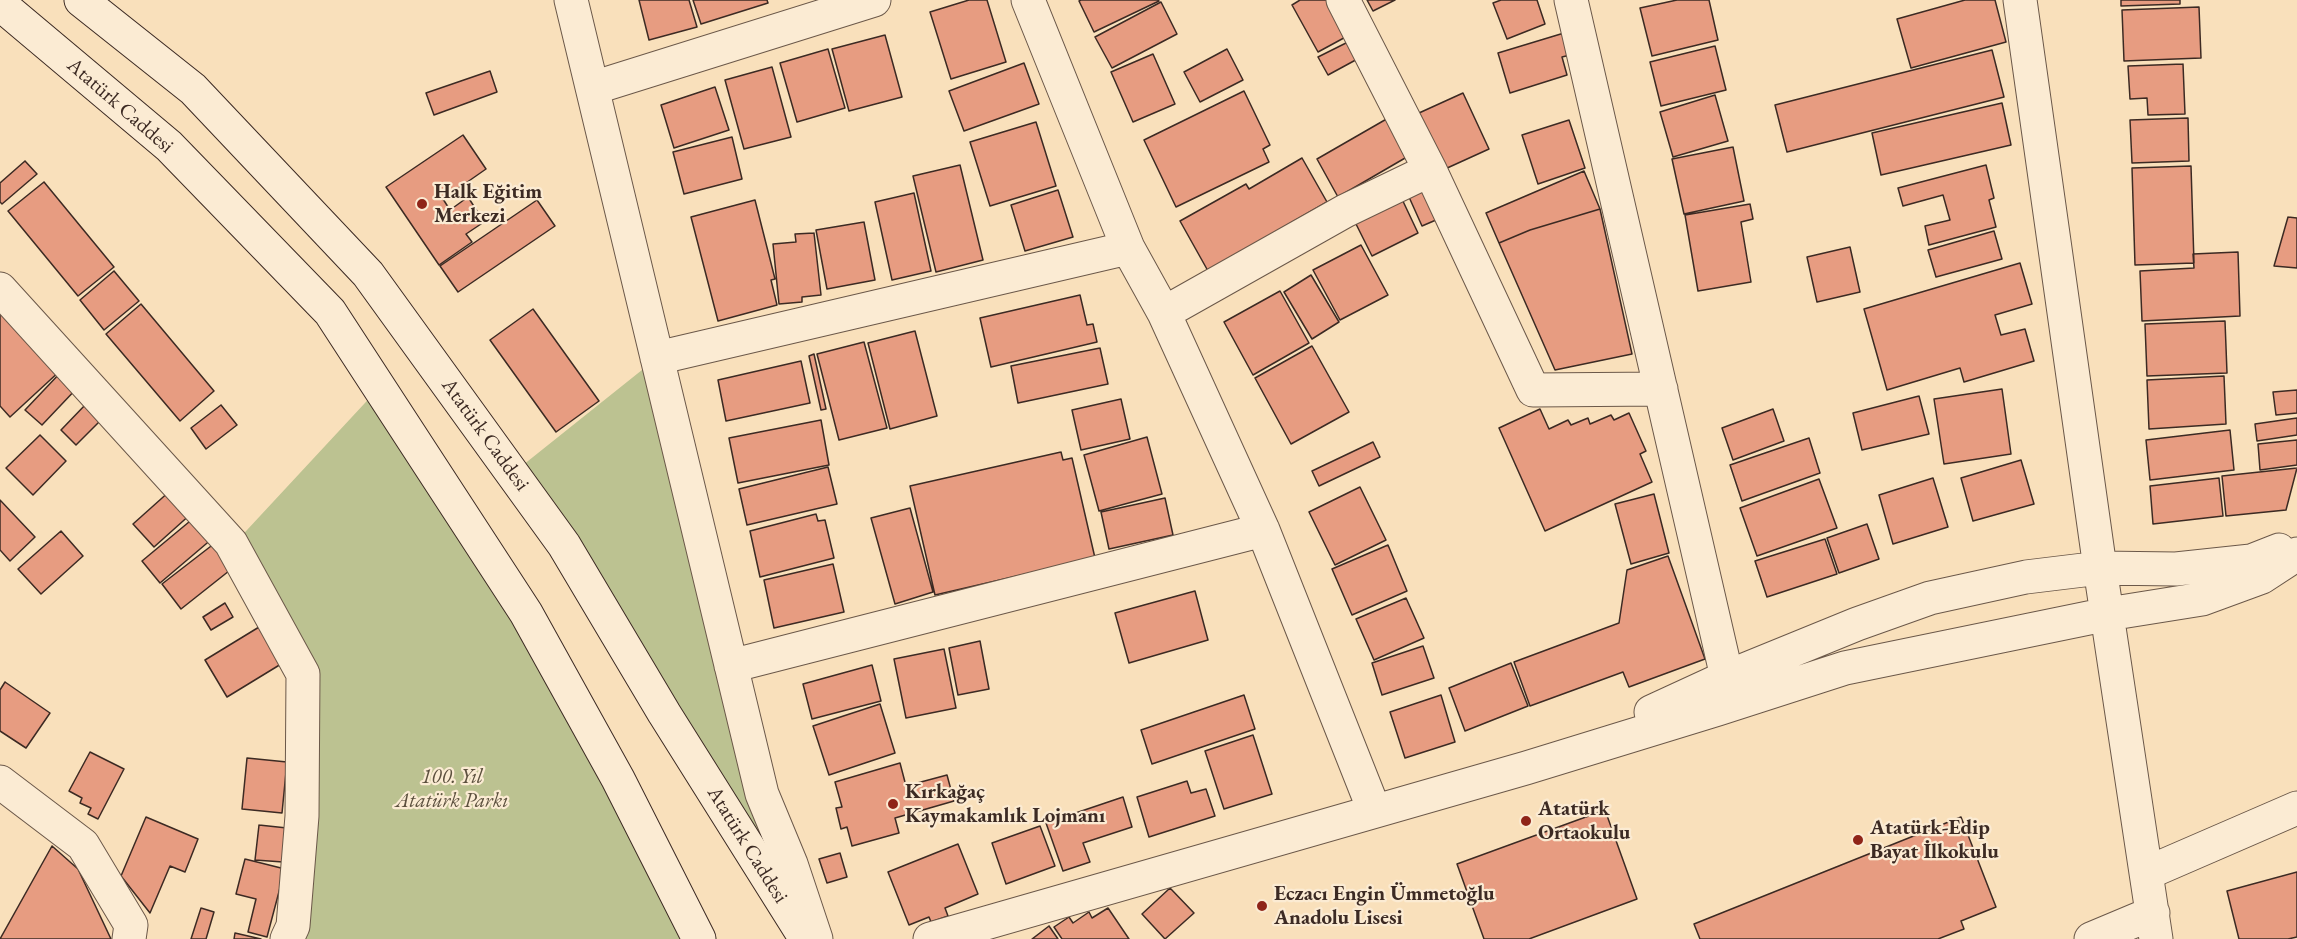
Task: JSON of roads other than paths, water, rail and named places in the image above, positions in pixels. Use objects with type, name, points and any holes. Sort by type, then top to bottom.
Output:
[{"type":"street","name":"Atatürk Caddesi","points":[[81,0],[193,89],[368,274],[564,545],[664,713],[806,939]]},
{"type":"street","points":[[571,0],[762,794],[791,864],[816,939]]},
{"type":"street","points":[[593,88],[874,0]]},
{"type":"street","points":[[1028,0],[1128,248],[1164,313],[1263,530],[1374,810]]},
{"type":"street","points":[[1343,0],[1430,170],[1533,390],[1660,389]]},
{"type":"street","points":[[1571,0],[1727,677]]},
{"type":"street","points":[[2020,0],[2100,568],[2154,926],[2091,939]]},
{"type":"street","name":"Atatürk Caddesi","points":[[0,4],[169,147],[330,312],[526,613],[618,779],[699,939]]},
{"type":"street","points":[[1164,313],[1345,211],[1430,170]]},
{"type":"street","points":[[657,358],[1128,248]]},
{"type":"street","points":[[0,289],[231,543],[303,674],[302,816],[293,926],[287,939]]},
{"type":"street","points":[[731,666],[1263,530]]},
{"type":"street","points":[[1526,768],[1727,677],[1857,624],[1930,598],[2026,577],[2100,568],[2176,569],[2251,561],[2297,543]]},
{"type":"street","points":[[930,939],[1526,768],[1845,668],[2108,614],[2202,599],[2262,577],[2297,554]]},
{"type":"street","points":[[0,782],[83,845],[131,925],[129,939]]},
{"type":"street","points":[[2147,873],[2297,808]]},
{"type":"place","name":"Halk Eğitim Merkezi","points":[[422,204]]},
{"type":"place","name":"Kırkağaç Kaymakamlık Lojmanı","points":[[893,804]]},
{"type":"place","name":"Atatürk Ortaokulu","points":[[1526,821]]},
{"type":"place","name":"Atatürk-Edip Bayat İlkokulu","points":[[1858,840]]},
{"type":"place","name":"Eczacı Engin Ümmetoğlu Anadolu Lisesi","points":[[1262,906]]},
{"type":"park label","name":"100. Yıl Atatürk Parkı","points":[[452,789]]}]
